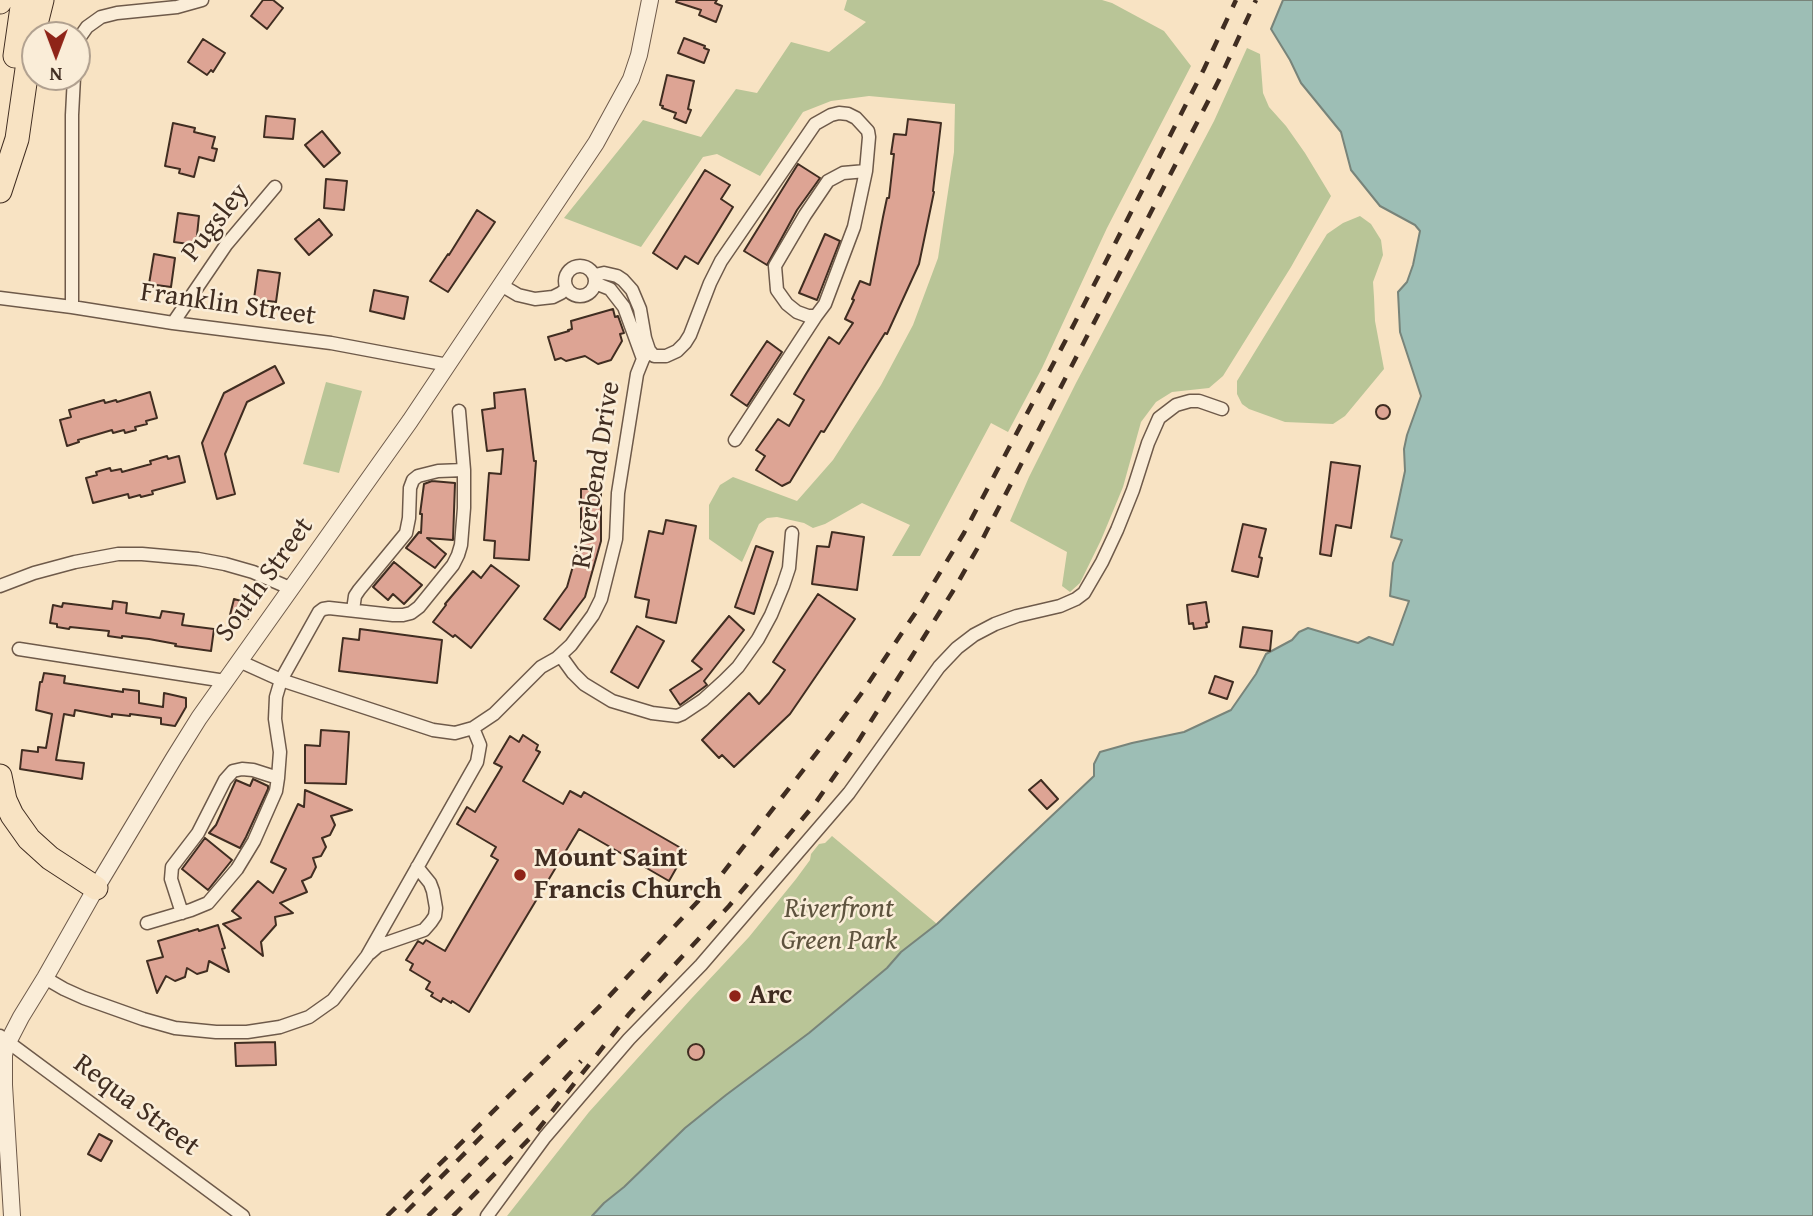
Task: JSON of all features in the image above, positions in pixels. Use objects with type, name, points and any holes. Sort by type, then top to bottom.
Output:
[{"type":"highway","points":[[0,190],[11,81],[23,0]]},
{"type":"highway","points":[[0,190],[17,139],[25,77],[42,0]]},
{"type":"highway","points":[[0,776],[5,800],[29,839],[50,858],[96,888]]},
{"type":"street","points":[[91,24],[101,17],[117,13],[177,7],[202,0]]},
{"type":"street","name":"South Street","points":[[12,1216],[4,1039],[45,978],[174,758],[225,681],[448,365],[596,143],[631,79],[639,55],[650,0]]},
{"type":"street","points":[[72,307],[73,91]]},
{"type":"street","points":[[646,355],[666,356],[685,343],[716,271],[815,124],[822,118],[839,113],[856,118],[862,123],[869,137],[866,171],[854,227],[825,304],[735,440]]},
{"type":"street","points":[[816,316],[797,312],[787,304],[777,290],[775,266],[804,215],[828,181],[843,173],[866,171]]},
{"type":"street","name":"Pugsley","points":[[173,323],[226,245],[275,187]]},
{"type":"street","points":[[579,265],[587,267],[595,279],[593,289],[583,296],[571,293],[567,288],[565,277],[572,268],[579,265]]},
{"type":"street","name":"Riverbend Drive","points":[[473,728],[494,714],[541,667],[570,645],[593,615],[601,599],[616,539],[618,493],[637,374],[646,355],[624,307],[610,289],[595,279]]},
{"type":"street","points":[[501,285],[526,298],[535,299],[553,297],[567,288]]},
{"type":"street","name":"Franklin Street","points":[[0,298],[331,343],[448,365]]},
{"type":"street","points":[[486,1216],[545,1137],[632,1036],[701,965],[849,793],[939,667],[957,648],[995,624],[1060,606],[1076,600],[1084,593],[1117,530],[1159,418],[1176,405],[1190,401],[1199,401],[1222,409]]},
{"type":"street","points":[[147,923],[208,903],[237,869],[254,841],[276,791],[280,752],[274,705],[281,680],[319,611],[329,608],[403,615],[411,613],[453,565],[461,545],[464,508],[460,411]]},
{"type":"street","points":[[353,610],[355,596],[359,590],[406,533],[410,488],[414,480],[418,476],[438,471],[464,470]]},
{"type":"street","points":[[560,655],[578,679],[599,695],[652,713],[682,715],[724,681],[758,639],[771,615],[789,568],[792,533]]},
{"type":"street","points":[[0,586],[53,568],[96,558],[142,554],[225,564],[253,572],[292,589]]},
{"type":"street","points":[[19,649],[225,681]]},
{"type":"street","points":[[239,661],[281,680],[433,730],[455,733],[473,728],[480,746],[477,762],[367,956]]},
{"type":"street","points":[[182,913],[171,879],[172,867],[198,833],[225,780],[233,771],[242,769],[253,769],[278,778]]},
{"type":"street","points":[[45,978],[72,993],[158,1023],[195,1031],[247,1032],[280,1027],[309,1017],[333,1000],[377,946],[424,930],[431,922],[436,908],[433,891],[417,867]]},
{"type":"street","name":"Requa Street","points":[[4,1039],[243,1216]]},
{"type":"green space","points":[[847,0],[1102,0],[1164,31],[1191,66],[1107,228],[1042,368],[1008,432],[991,423],[920,556],[892,556],[910,525],[862,503],[813,528],[804,523],[777,517],[767,518],[759,524],[742,562],[709,539],[709,505],[720,485],[733,477],[797,501],[833,460],[881,385],[913,325],[938,258],[954,152],[955,104],[869,96],[831,101],[803,112],[760,176],[717,154],[703,157],[641,247],[564,218],[643,120],[701,137],[736,89],[757,93],[791,42],[829,52],[866,22],[844,10]]},
{"type":"green space","points":[[1247,48],[1260,54],[1263,93],[1269,107],[1305,153],[1331,196],[1291,267],[1223,376],[1209,388],[1172,392],[1156,402],[1141,422],[1123,487],[1101,540],[1080,583],[1070,592],[1062,586],[1067,552],[1010,521],[1076,383],[1214,121]]},
{"type":"green space","points":[[1360,216],[1371,224],[1381,240],[1383,255],[1373,282],[1375,321],[1384,369],[1345,416],[1333,424],[1285,422],[1249,409],[1242,404],[1237,394],[1237,381],[1327,234]]},
{"type":"green space","points":[[326,382],[362,391],[339,473],[303,464]]},
{"type":"green space","name":"Riverfront Green Park","points":[[832,836],[937,924],[809,1033],[685,1128],[592,1216],[507,1216],[589,1112],[749,937],[796,879],[819,844],[825,843]]},
{"type":"water","points":[[1283,0],[1813,0],[1813,1216],[592,1216],[685,1128],[809,1033],[937,924],[1094,776],[1094,764],[1100,752],[1184,732],[1231,710],[1256,674],[1266,654],[1308,628],[1358,643],[1369,637],[1393,645],[1409,601],[1390,596],[1393,563],[1402,540],[1391,537],[1405,471],[1404,449],[1421,396],[1400,332],[1398,292],[1407,282],[1420,231],[1415,225],[1380,206],[1351,170],[1341,132],[1301,83],[1271,29]]},
{"type":"building","points":[[263,0],[273,0],[283,8],[267,29],[251,16]]},
{"type":"building","points":[[717,0],[715,3],[722,6],[716,22],[699,15],[701,10],[676,2]]},
{"type":"building","points":[[684,38],[709,50],[704,63],[678,53]]},
{"type":"building","points":[[203,39],[225,53],[213,72],[211,70],[207,75],[188,62]]},
{"type":"building","points":[[667,75],[694,81],[688,109],[691,110],[686,123],[674,118],[676,113],[660,105]]},
{"type":"building","points":[[266,116],[295,119],[293,139],[264,137]]},
{"type":"building","points":[[908,119],[941,123],[934,192],[919,264],[887,334],[885,333],[790,482],[782,486],[756,470],[765,456],[756,450],[778,419],[789,426],[804,400],[794,394],[806,374],[829,337],[839,344],[853,323],[845,319],[860,281],[870,285],[889,198],[894,134],[906,135]]},
{"type":"building","points":[[173,123],[195,128],[194,132],[215,137],[212,148],[217,149],[214,161],[199,157],[194,177],[179,173],[180,169],[165,166]]},
{"type":"building","points":[[322,131],[340,153],[324,167],[305,145]]},
{"type":"building","points":[[798,164],[820,178],[797,210],[767,265],[744,251]]},
{"type":"building","points":[[705,170],[730,185],[721,199],[733,207],[698,264],[685,256],[677,269],[653,253]]},
{"type":"building","points":[[326,179],[347,181],[344,210],[324,208]]},
{"type":"building","points":[[477,210],[495,222],[448,292],[430,281]]},
{"type":"building","points":[[178,213],[199,216],[196,245],[174,242]]},
{"type":"building","points":[[319,219],[332,235],[309,255],[295,239]]},
{"type":"building","points":[[825,234],[840,241],[817,300],[799,293]]},
{"type":"building","points":[[154,254],[175,258],[171,287],[149,284]]},
{"type":"building","points":[[258,270],[280,273],[276,302],[254,299]]},
{"type":"building","points":[[374,290],[408,297],[404,319],[370,311]]},
{"type":"building","points":[[613,309],[624,333],[620,334],[622,341],[611,360],[598,364],[585,356],[566,361],[561,358],[555,360],[548,337],[572,329],[571,321]]},
{"type":"building","points":[[767,341],[782,352],[747,406],[731,395]]},
{"type":"building","points":[[275,366],[284,383],[247,402],[225,454],[235,494],[217,499],[202,443],[224,393]]},
{"type":"building","points":[[525,389],[536,461],[529,560],[494,558],[495,541],[484,540],[489,473],[501,474],[503,449],[487,451],[482,410],[495,408],[494,393]]},
{"type":"building","points":[[150,392],[157,418],[135,427],[136,430],[113,433],[112,430],[67,446],[60,420],[71,417],[69,410],[104,400],[105,403],[117,402]]},
{"type":"building","points":[[1380,405],[1386,405],[1390,412],[1386,419],[1380,419],[1376,415],[1376,409]]},
{"type":"building","points":[[167,456],[168,459],[179,456],[185,482],[152,491],[153,494],[141,497],[129,498],[128,494],[93,503],[86,478],[110,468],[111,471],[121,469],[122,472],[151,464],[150,461]]},
{"type":"building","points":[[1331,462],[1360,466],[1351,528],[1336,525],[1331,556],[1320,554]]},
{"type":"building","points":[[432,481],[455,483],[453,540],[427,538],[446,554],[435,568],[406,548],[419,532],[421,533],[420,514],[424,484]]},
{"type":"building","points":[[581,489],[601,489],[601,541],[585,597],[560,630],[544,619],[567,587],[581,538]]},
{"type":"building","points":[[666,520],[696,526],[676,623],[646,617],[649,600],[635,597],[649,531],[663,534]]},
{"type":"building","points":[[1243,524],[1266,529],[1259,557],[1262,558],[1258,577],[1232,571]]},
{"type":"building","points":[[832,532],[864,537],[857,590],[812,584],[817,546],[829,547]]},
{"type":"building","points":[[756,546],[773,552],[754,614],[735,607]]},
{"type":"building","points":[[394,562],[422,585],[404,604],[393,594],[388,600],[373,587]]},
{"type":"building","points":[[491,565],[519,586],[471,648],[433,622],[473,571],[481,578]]},
{"type":"building","points":[[818,594],[855,619],[790,714],[734,767],[722,755],[719,758],[702,740],[749,693],[759,704],[769,693],[785,670],[773,662]]},
{"type":"building","points":[[234,599],[252,604],[248,619],[230,615]]},
{"type":"building","points":[[113,601],[127,603],[126,613],[160,618],[162,611],[184,614],[182,625],[214,629],[211,651],[149,639],[108,636],[109,631],[69,629],[50,623],[53,605],[62,607],[63,603],[112,609]]},
{"type":"building","points":[[1206,602],[1209,622],[1206,623],[1207,627],[1194,629],[1193,623],[1189,624],[1187,605]]},
{"type":"building","points":[[729,616],[744,630],[704,681],[707,685],[680,705],[670,690],[702,669],[692,661]]},
{"type":"building","points":[[637,626],[664,641],[638,688],[611,672]]},
{"type":"building","points":[[1243,627],[1272,631],[1270,651],[1240,647]]},
{"type":"building","points":[[360,629],[442,640],[437,683],[339,671],[343,638],[359,640]]},
{"type":"building","points":[[44,673],[65,676],[64,683],[123,692],[123,689],[139,691],[139,703],[163,707],[164,693],[186,698],[186,707],[175,726],[161,724],[161,718],[130,714],[112,714],[112,717],[75,710],[74,716],[64,714],[56,760],[84,763],[82,779],[20,769],[22,750],[38,752],[38,747],[46,748],[52,714],[36,710]]},
{"type":"building","points":[[1215,676],[1233,682],[1227,699],[1209,693]]},
{"type":"building","points":[[321,730],[349,732],[346,784],[305,783],[305,745],[320,746]]},
{"type":"building","name":"Mount Saint Francis Church","points":[[523,735],[538,745],[536,750],[540,752],[523,781],[563,804],[570,791],[581,797],[584,792],[686,851],[669,881],[579,829],[469,1012],[452,1001],[451,1003],[443,998],[441,1002],[431,996],[433,993],[426,989],[430,982],[410,970],[413,964],[406,960],[418,941],[423,944],[426,940],[445,951],[498,860],[491,856],[496,847],[457,824],[467,807],[475,812],[502,767],[494,763],[510,736],[519,742]]},
{"type":"building","points":[[253,779],[268,786],[268,789],[240,848],[209,833],[216,825],[236,780],[250,786]]},
{"type":"building","points":[[1041,780],[1058,799],[1047,809],[1029,790]]},
{"type":"building","points":[[305,790],[352,810],[331,816],[335,825],[330,835],[322,838],[326,847],[321,856],[313,858],[316,867],[311,877],[302,881],[307,892],[280,903],[293,913],[275,917],[276,925],[261,942],[263,956],[223,924],[241,918],[232,911],[258,881],[273,893],[286,869],[271,862],[298,804],[304,807]]},
{"type":"building","points":[[205,838],[232,860],[208,890],[182,869]]},
{"type":"building","points":[[218,925],[229,972],[209,961],[207,971],[197,974],[187,968],[185,977],[175,981],[166,976],[157,993],[147,961],[163,957],[158,941]]},
{"type":"building","points":[[275,1042],[276,1065],[236,1066],[235,1043]]},
{"type":"building","points":[[693,1044],[699,1044],[704,1052],[702,1058],[693,1060],[688,1055],[688,1049]]},
{"type":"building","points":[[99,1134],[112,1141],[101,1161],[88,1154]]},
{"type":"railway","points":[[387,1216],[601,1005],[715,883],[861,694],[916,612],[964,533],[1070,332],[1204,69],[1236,0]]},
{"type":"railway","points":[[453,1216],[536,1132],[629,1014],[729,906],[814,805],[854,748],[981,542],[1220,78],[1256,0]]},
{"type":"railway","points":[[428,1216],[581,1061]]},
{"type":"railway","points":[[406,1212],[485,1133]]},
{"type":"place","name":"Mount Saint Francis Church","points":[[520,875]]},
{"type":"place","name":"Arc","points":[[735,996]]}]
